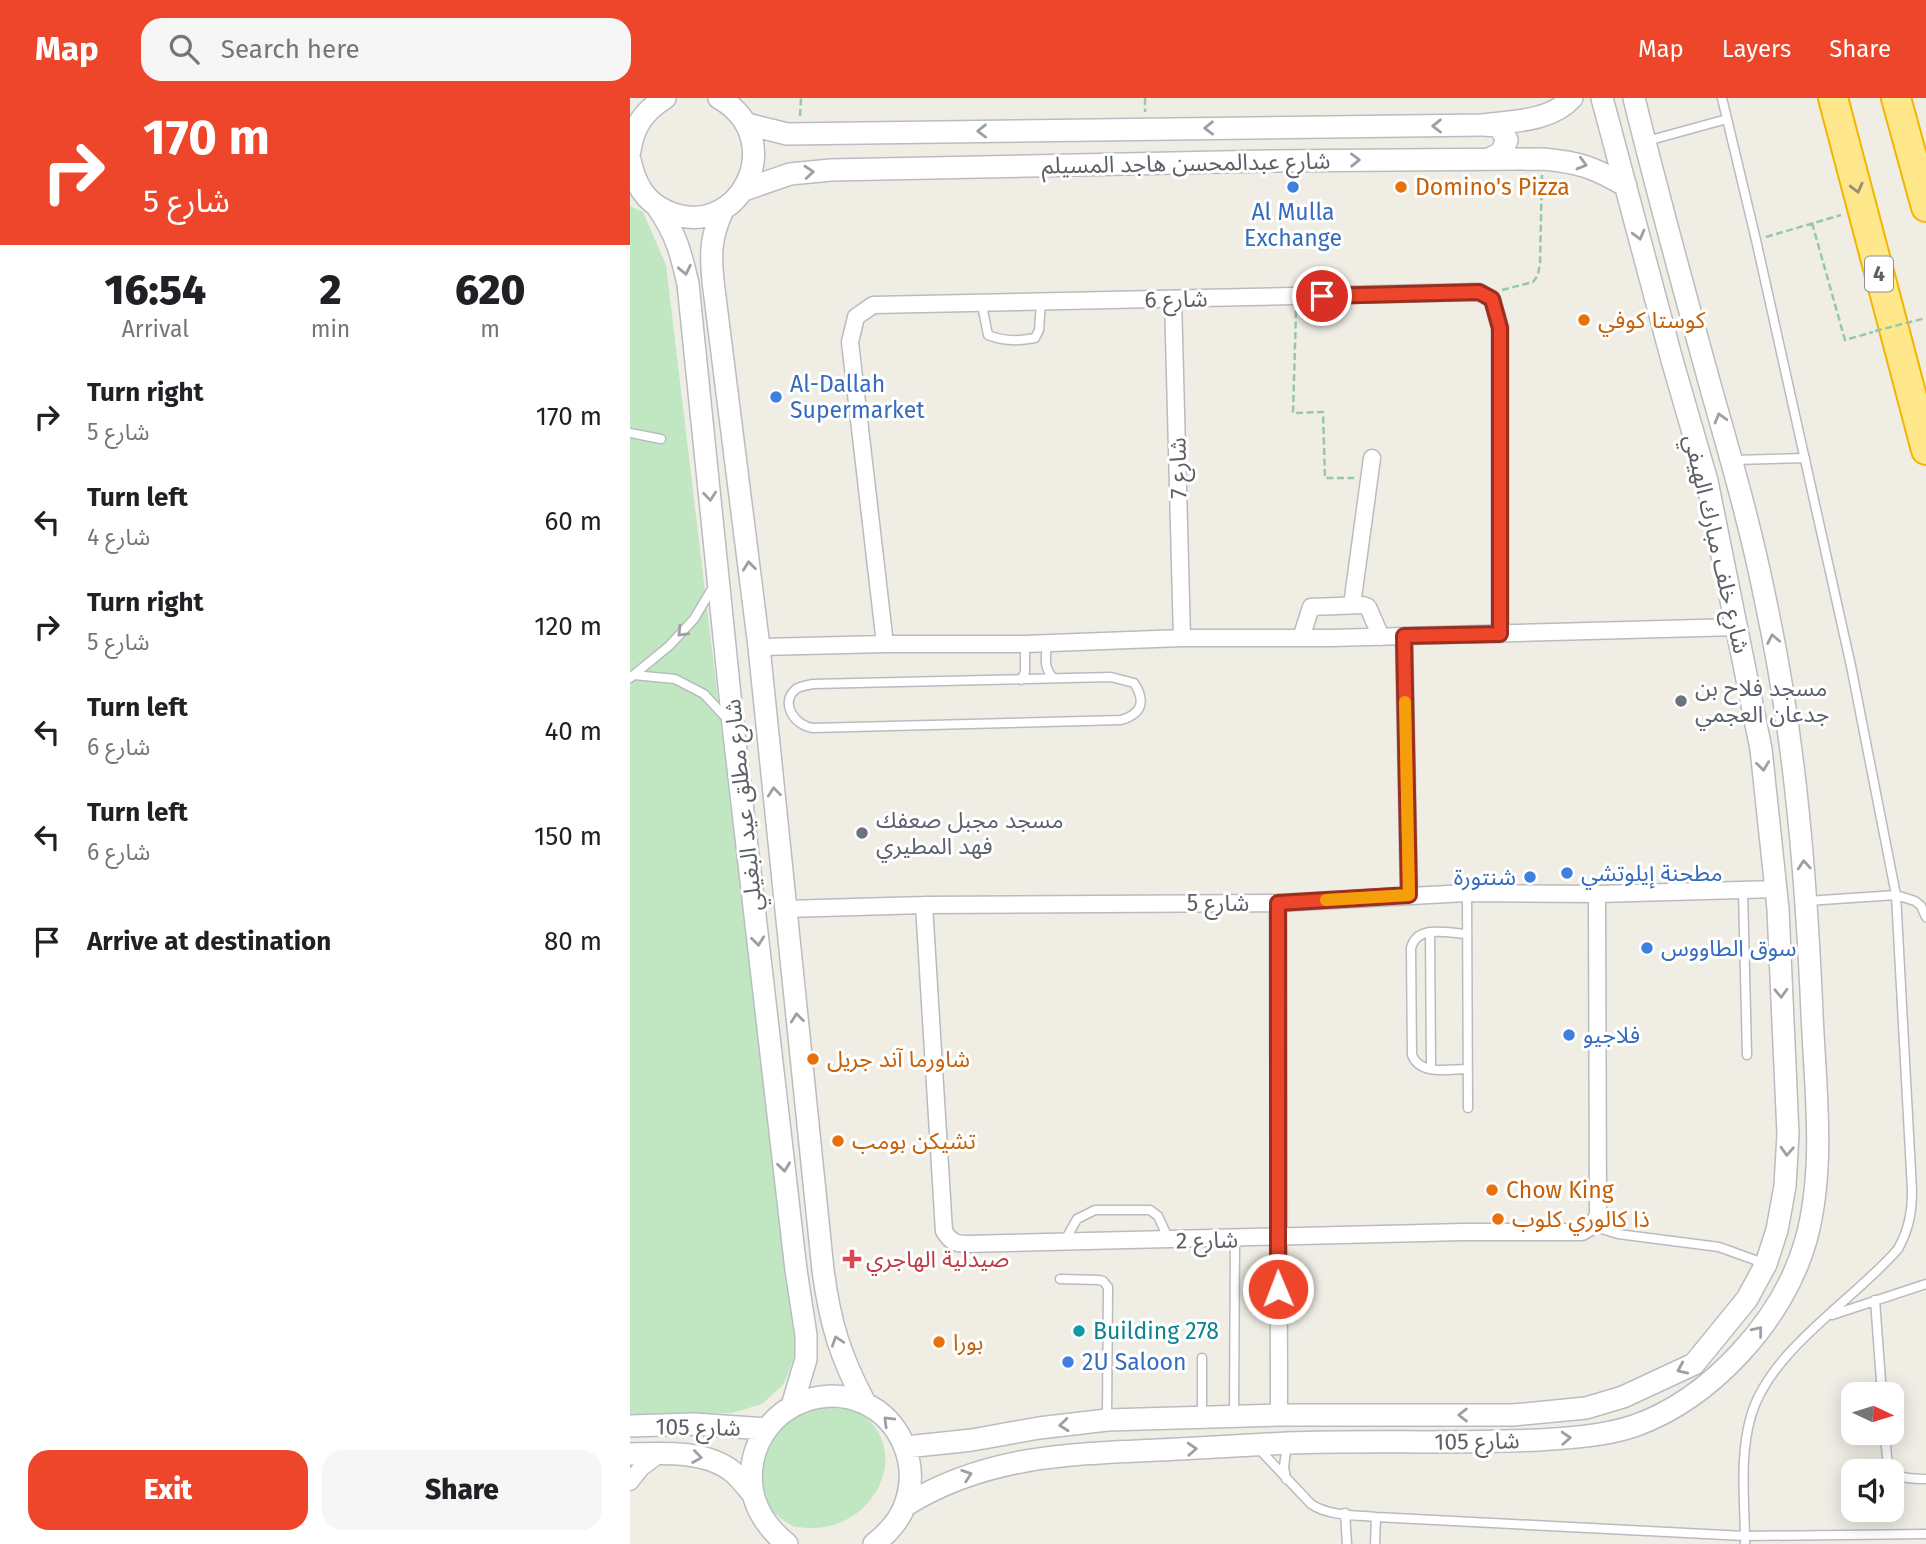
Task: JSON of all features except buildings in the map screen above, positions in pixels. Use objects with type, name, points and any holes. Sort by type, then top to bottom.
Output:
[{"type":"highway","name":"4","points":[[1831,98],[1843,134],[1926,450]]},
{"type":"highway","points":[[1896,98],[1922,167],[1926,207]]},
{"type":"street","name":"شارع عبدالمحسن هاجد المسيلم","points":[[747,124],[787,134],[1482,125],[1540,117],[1564,106],[1572,98]]},
{"type":"street","name":"شارع خلف مبارك الهيفي","points":[[1602,98],[1707,481],[1761,749],[1777,889],[1784,1083]]},
{"type":"street","name":"شارع خلف مبارك الهيفي","points":[[1633,98],[1731,460],[1766,603],[1783,691],[1807,901],[1815,1080]]},
{"type":"street","points":[[644,197],[674,215],[691,217],[709,215],[724,208],[744,190],[751,174],[753,140],[747,124],[723,99]]},
{"type":"street","points":[[630,152],[632,137],[649,108]]},
{"type":"street","points":[[1482,125],[1499,126],[1507,140],[1505,149],[1489,159]]},
{"type":"street","points":[[862,170],[844,164],[838,152],[844,139],[866,133]]},
{"type":"street","name":"شارع عبدالمحسن هاجد المسيلم","points":[[744,190],[804,172],[1269,161],[1489,159],[1573,161],[1597,169],[1626,186]]},
{"type":"street","name":"شارع مطلق عيد البغيلي","points":[[630,160],[633,177],[644,197],[672,228],[681,250],[688,284],[733,725],[796,1270],[806,1335],[806,1359],[792,1406]]},
{"type":"street","name":"شارع مطلق عيد البغيلي","points":[[724,208],[713,236],[711,259],[759,647],[828,1311],[847,1369],[865,1403]]},
{"type":"street","name":"شارع 6","points":[[885,644],[850,342],[856,317],[873,305],[982,305],[1479,292],[1492,299]]},
{"type":"street","name":"شارع 7","points":[[1173,299],[1182,638]]},
{"type":"street","points":[[1492,299],[1500,328],[1500,634]]},
{"type":"street","points":[[1672,360],[1677,365],[1691,366],[1700,355],[1700,348]]},
{"type":"street","points":[[1684,403],[1690,390],[1697,387],[1712,391]]},
{"type":"street","points":[[1352,605],[1372,458]]},
{"type":"street","points":[[1301,638],[1311,607],[1352,605],[1368,607],[1381,637]]},
{"type":"street","points":[[759,647],[1025,644],[1182,638],[1381,637],[1737,627]]},
{"type":"street","points":[[1404,636],[1409,895]]},
{"type":"street","name":"شارع 5","points":[[786,909],[924,905],[1278,903],[1467,893],[1597,894],[1777,889]]},
{"type":"street","points":[[1592,1226],[1598,1215],[1597,894]]},
{"type":"street","points":[[1278,903],[1279,1415]]},
{"type":"street","name":"شارع 2","points":[[924,905],[944,1231],[949,1239],[957,1244],[1463,1232],[1583,1232],[1592,1226]]},
{"type":"street","points":[[1784,1083],[1800,1090],[1815,1080]]},
{"type":"street","name":"شارع 105","points":[[906,1505],[937,1486],[971,1472],[1032,1459],[1077,1454],[1287,1443],[1513,1441],[1581,1437],[1634,1426],[1677,1406],[1723,1372],[1761,1328],[1784,1293],[1805,1242],[1816,1194],[1818,1156],[1815,1080]]},
{"type":"street","name":"شارع 105","points":[[906,1447],[1107,1420],[1279,1415],[1513,1415],[1586,1408],[1623,1397],[1694,1364],[1747,1299],[1766,1264],[1777,1230],[1785,1186],[1787,1134],[1784,1083]]},
{"type":"street","points":[[787,1544],[772,1532],[759,1514],[752,1493],[751,1471],[755,1449],[766,1429],[792,1406],[815,1397],[841,1396],[865,1403],[882,1414],[897,1430],[906,1447],[911,1486],[906,1505],[885,1539]]},
{"type":"street","points":[[1513,1415],[1518,1425],[1513,1441]]},
{"type":"street","name":"شارع 105","points":[[630,1426],[694,1424],[766,1429]]},
{"type":"street","points":[[630,1482],[641,1468],[661,1453]]},
{"type":"street","name":"شارع 105","points":[[630,1454],[661,1453],[709,1459],[736,1474],[752,1493]]},
{"type":"lane","points":[[1722,98],[1851,666],[1896,895],[1912,1209],[1908,1231],[1898,1249],[1788,1355],[1768,1378],[1751,1415],[1744,1451],[1745,1540]]},
{"type":"lane","points":[[1645,142],[1727,119]]},
{"type":"lane","points":[[982,305],[988,335],[997,339],[1028,340],[1035,338],[1039,330],[1041,303]]},
{"type":"lane","points":[[630,433],[661,439]]},
{"type":"lane","points":[[1731,460],[1805,458]]},
{"type":"lane","points":[[632,677],[694,620],[718,578]]},
{"type":"lane","points":[[1046,643],[1045,663],[1053,678]]},
{"type":"lane","points":[[1021,680],[1025,672],[1025,644]]},
{"type":"lane","points":[[632,677],[676,679],[704,694],[733,725]]},
{"type":"lane","points":[[1111,677],[1127,680],[1134,683],[1141,694],[1140,707],[1133,716],[1121,720],[813,728],[804,727],[796,721],[790,710],[790,696],[797,688],[813,684],[1021,680],[1111,677]]},
{"type":"lane","points":[[1743,891],[1747,1055]]},
{"type":"lane","points":[[1467,893],[1468,1108]]},
{"type":"lane","points":[[1807,901],[1896,895],[1915,901],[1921,906],[1926,917]]},
{"type":"lane","points":[[1467,933],[1424,932],[1415,937],[1411,948],[1412,1055],[1419,1066],[1431,1069],[1467,1069]]},
{"type":"lane","points":[[1430,932],[1431,1069]]},
{"type":"lane","points":[[1064,1242],[1077,1219],[1095,1210],[1150,1210],[1158,1216],[1169,1240]]},
{"type":"lane","points":[[1592,1226],[1618,1234],[1719,1247],[1766,1264]]},
{"type":"lane","points":[[1234,1417],[1235,1239]]},
{"type":"lane","points":[[1060,1279],[1099,1280],[1108,1287],[1107,1420]]},
{"type":"lane","points":[[1829,1316],[1926,1284]]},
{"type":"lane","points":[[1875,1300],[1881,1382]]},
{"type":"lane","points":[[1202,1358],[1202,1418]]},
{"type":"lane","points":[[1286,1479],[1284,1467],[1287,1443]]},
{"type":"lane","points":[[1256,1446],[1319,1510],[1376,1517],[1745,1540],[1926,1534]]},
{"type":"lane","points":[[1886,1446],[1888,1465],[1893,1473],[1902,1478],[1926,1479]]},
{"type":"lane","points":[[1345,1513],[1347,1544]]},
{"type":"lane","points":[[1375,1544],[1376,1517]]},
{"type":"path","points":[[1492,299],[1503,290],[1532,282],[1538,275],[1543,159]]},
{"type":"path","points":[[1756,240],[1862,209]]},
{"type":"path","points":[[1812,223],[1844,340],[1926,318]]},
{"type":"path","points":[[1297,297],[1293,413],[1323,412],[1325,478],[1369,478]]},
{"type":"green space","points":[[630,206],[643,212],[666,265],[796,1352],[784,1384],[762,1404],[732,1413],[630,1415]]},
{"type":"green space","points":[[805,1403],[848,1407],[871,1422],[883,1442],[885,1463],[879,1485],[866,1505],[847,1520],[822,1527],[793,1526],[788,1523],[767,1505],[758,1487],[759,1444]]},
{"type":"slow traffic","points":[[1326,900],[1409,895],[1405,702]]},
{"type":"place","name":"Al Mulla Exchange","points":[[1293,187]]},
{"type":"place","name":"Domino's Pizza","points":[[1401,187]]},
{"type":"place","name":"كوستا كوفي","points":[[1584,320]]},
{"type":"place","name":"Al-Dallah Supermarket","points":[[776,397]]},
{"type":"place","name":"مسجد فلاح بن جدعان العجمي","points":[[1681,701]]},
{"type":"place","name":"مسجد مجبل صعفك فهد المطيري","points":[[862,833]]},
{"type":"place","name":"مطحنة إيلوتشي","points":[[1567,873]]},
{"type":"place","name":"شنتورة","points":[[1530,877]]},
{"type":"place","name":"سوق الطاووس","points":[[1647,948]]},
{"type":"place","name":"فلاجيو","points":[[1569,1035]]},
{"type":"place","name":"شاورما آند جريل","points":[[813,1059]]},
{"type":"place","name":"تشيكن بومب","points":[[838,1141]]},
{"type":"place","name":"Chow King","points":[[1492,1190]]},
{"type":"place","name":"ذا كالوري كلوب","points":[[1498,1219]]},
{"type":"place","name":"صيدلية الهاجري","points":[[852,1259]]},
{"type":"place","name":"Building 278","points":[[1079,1331]]},
{"type":"place","name":"بورا","points":[[939,1342]]},
{"type":"place","name":"2U Saloon","points":[[1068,1362]]},
{"type":"route","points":[[1278,1289],[1278,903],[1409,895],[1404,636],[1500,634],[1500,328],[1492,299],[1479,292],[1322,296]]}]
